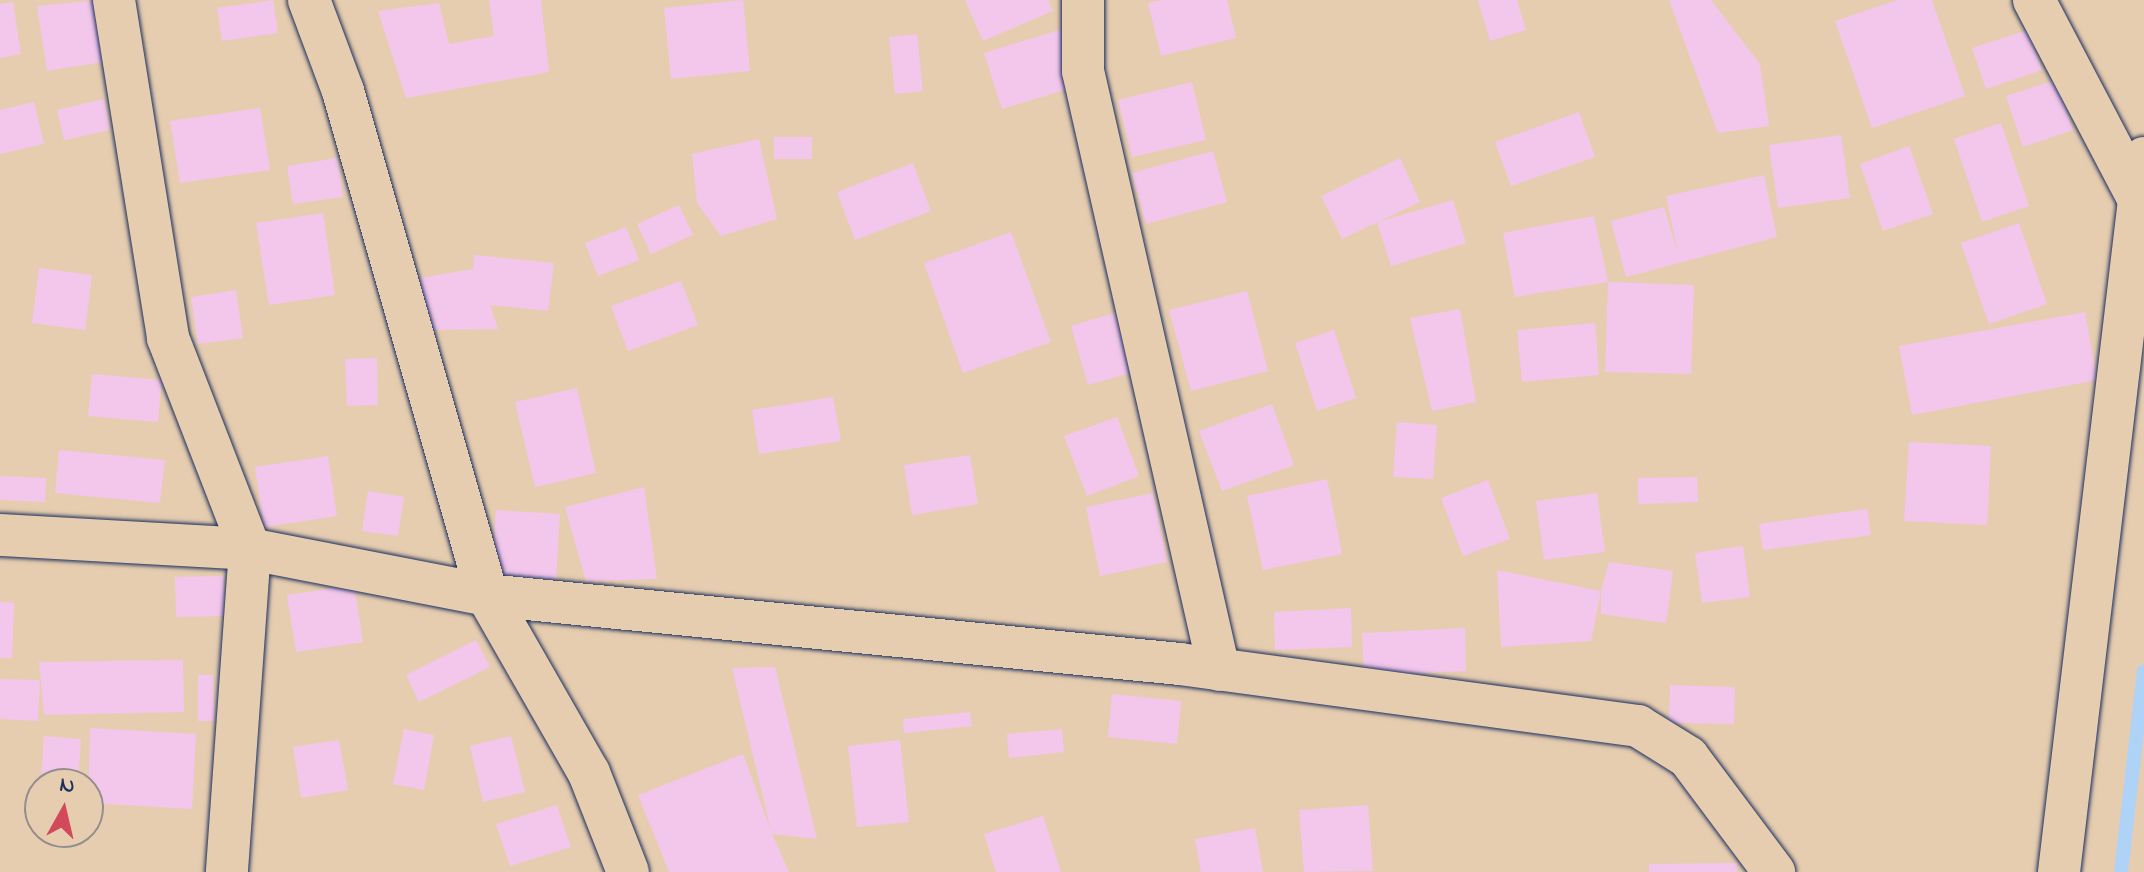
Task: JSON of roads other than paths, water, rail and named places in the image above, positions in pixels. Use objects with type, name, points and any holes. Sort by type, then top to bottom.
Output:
[{"type":"street","points":[[114,0],[168,338],[250,549],[227,872]]},
{"type":"street","points":[[309,0],[343,91],[487,595],[589,773],[628,872]]},
{"type":"street","points":[[1083,0],[1083,71],[1219,670]]},
{"type":"street","points":[[2034,0],[2140,177],[2059,872]]},
{"type":"street","points":[[0,535],[250,549],[487,595],[1219,670],[1638,726],[1688,757],[1774,872]]},
{"type":"waterway","points":[[2121,872],[2144,671]]}]
